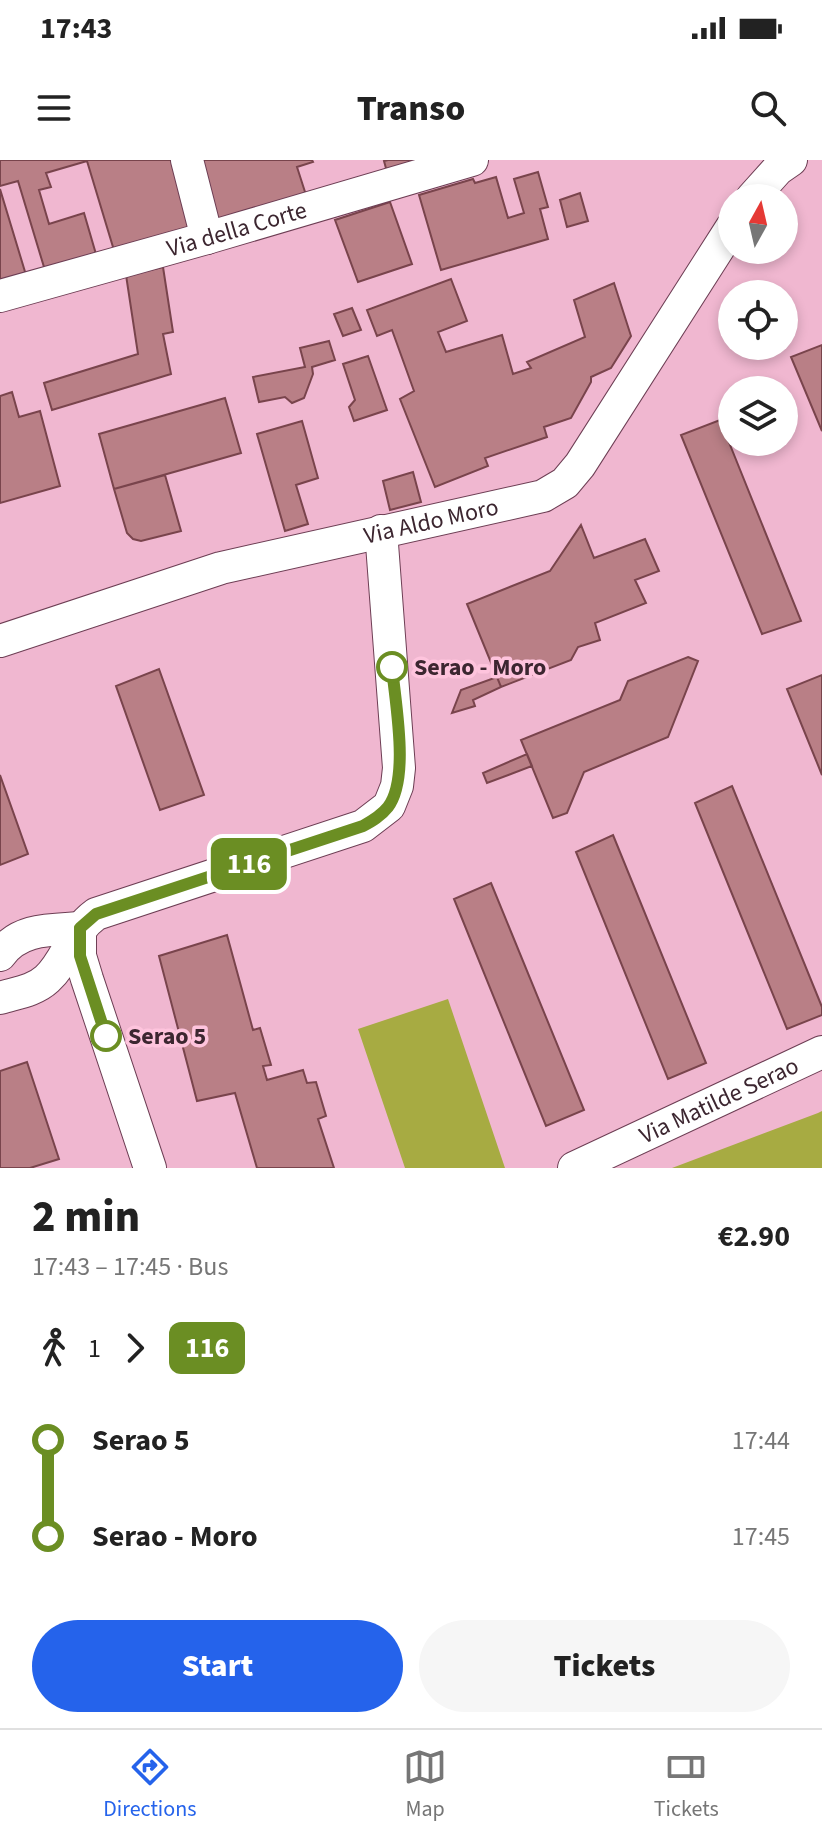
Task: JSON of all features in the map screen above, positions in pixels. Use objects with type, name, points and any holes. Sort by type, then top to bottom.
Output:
[{"type":"street","points":[[187,160],[207,238]]},
{"type":"street","name":"Via della Corte","points":[[0,296],[472,160]]},
{"type":"street","points":[[765,184],[791,160]]},
{"type":"street","name":"Via Aldo Moro","points":[[0,641],[221,568],[543,496],[565,483],[601,435],[718,249]]},
{"type":"street","points":[[0,998],[32,989],[49,978],[80,928],[96,914],[363,826],[389,806],[397,786],[399,745],[381,531]]},
{"type":"street","points":[[0,955],[15,939],[31,932],[80,928]]},
{"type":"street","points":[[80,928],[80,956],[150,1168]]},
{"type":"street","name":"Via Matilde Serao","points":[[574,1168],[822,1052]]},
{"type":"shaded area","points":[[448,999],[505,1168],[405,1168],[358,1029]]},
{"type":"shaded area","points":[[822,1111],[822,1168],[672,1168],[818,1113]]},
{"type":"building","points":[[0,160],[175,160],[197,234],[116,257],[87,161],[46,173],[51,187],[39,190],[49,224],[84,213],[98,261],[47,277],[18,181],[0,186]]},
{"type":"building","points":[[199,160],[313,162],[297,167],[306,195],[217,221]]},
{"type":"building","points":[[440,160],[390,183],[384,161]]},
{"type":"building","points":[[538,172],[548,207],[540,209],[548,239],[441,270],[419,195],[473,179],[475,183],[496,177],[508,218],[524,213],[514,179]]},
{"type":"building","points":[[0,189],[26,275],[0,283]]},
{"type":"building","points":[[580,193],[588,221],[567,227],[560,200]]},
{"type":"building","points":[[390,202],[412,264],[358,282],[335,220]]},
{"type":"building","points":[[163,267],[173,332],[163,334],[171,374],[52,410],[44,383],[138,354],[126,275]]},
{"type":"building","points":[[451,279],[467,321],[438,332],[446,352],[502,335],[513,374],[531,368],[527,362],[585,337],[574,300],[614,283],[631,336],[611,368],[591,377],[571,418],[544,427],[547,437],[485,458],[488,466],[435,487],[400,399],[414,391],[392,330],[377,336],[367,310]]},
{"type":"building","points":[[352,308],[361,330],[343,336],[334,314]]},
{"type":"building","points":[[329,341],[335,360],[312,367],[313,374],[304,398],[292,403],[285,397],[259,402],[253,377],[305,367],[300,348]]},
{"type":"building","points":[[822,345],[822,431],[792,360],[798,360],[798,354]]},
{"type":"building","points":[[368,356],[387,410],[354,421],[349,407],[355,400],[343,364]]},
{"type":"building","points":[[12,392],[19,417],[40,411],[60,486],[0,503],[0,396]]},
{"type":"building","points":[[225,398],[241,453],[114,489],[99,434]]},
{"type":"building","points":[[302,421],[318,478],[296,485],[308,524],[285,531],[257,434]]},
{"type":"building","points":[[718,421],[718,456],[735,456],[801,621],[762,634],[681,435]]},
{"type":"building","points":[[413,472],[421,502],[390,510],[383,481]]},
{"type":"building","points":[[165,475],[181,531],[141,541],[133,539],[127,533],[114,489]]},
{"type":"building","points":[[581,525],[594,558],[645,539],[659,571],[635,580],[646,603],[595,623],[600,640],[578,647],[571,660],[501,687],[467,604],[550,571]]},
{"type":"building","points":[[688,657],[698,661],[668,737],[584,772],[567,813],[553,818],[521,740],[620,700],[628,681]]},
{"type":"building","points":[[159,669],[204,795],[160,810],[116,686]]},
{"type":"building","points":[[822,675],[822,775],[787,689]]},
{"type":"building","points":[[497,677],[501,687],[473,700],[475,706],[452,713],[461,690]]},
{"type":"building","points":[[527,754],[532,766],[487,783],[483,773]]},
{"type":"building","points":[[0,775],[28,854],[0,865]]},
{"type":"building","points":[[732,786],[822,1007],[822,1015],[787,1029],[695,803]]},
{"type":"building","points":[[613,835],[706,1063],[668,1079],[576,852]]},
{"type":"building","points":[[491,883],[584,1110],[546,1126],[454,899]]},
{"type":"building","points":[[227,935],[253,1030],[260,1028],[271,1065],[263,1066],[267,1080],[303,1070],[307,1083],[316,1082],[326,1116],[318,1119],[334,1168],[257,1168],[235,1093],[197,1101],[159,956]]},
{"type":"building","points":[[27,1062],[59,1159],[30,1168],[0,1168],[0,1071]]},
{"type":"bus line","name":"116","points":[[106,1036],[80,956],[80,928],[96,914],[363,826],[376,818],[389,806],[397,786],[399,768],[392,667]]},
{"type":"place","name":"Serao - Moro","points":[[392,667]]},
{"type":"place","name":"Serao 5","points":[[106,1036]]}]
